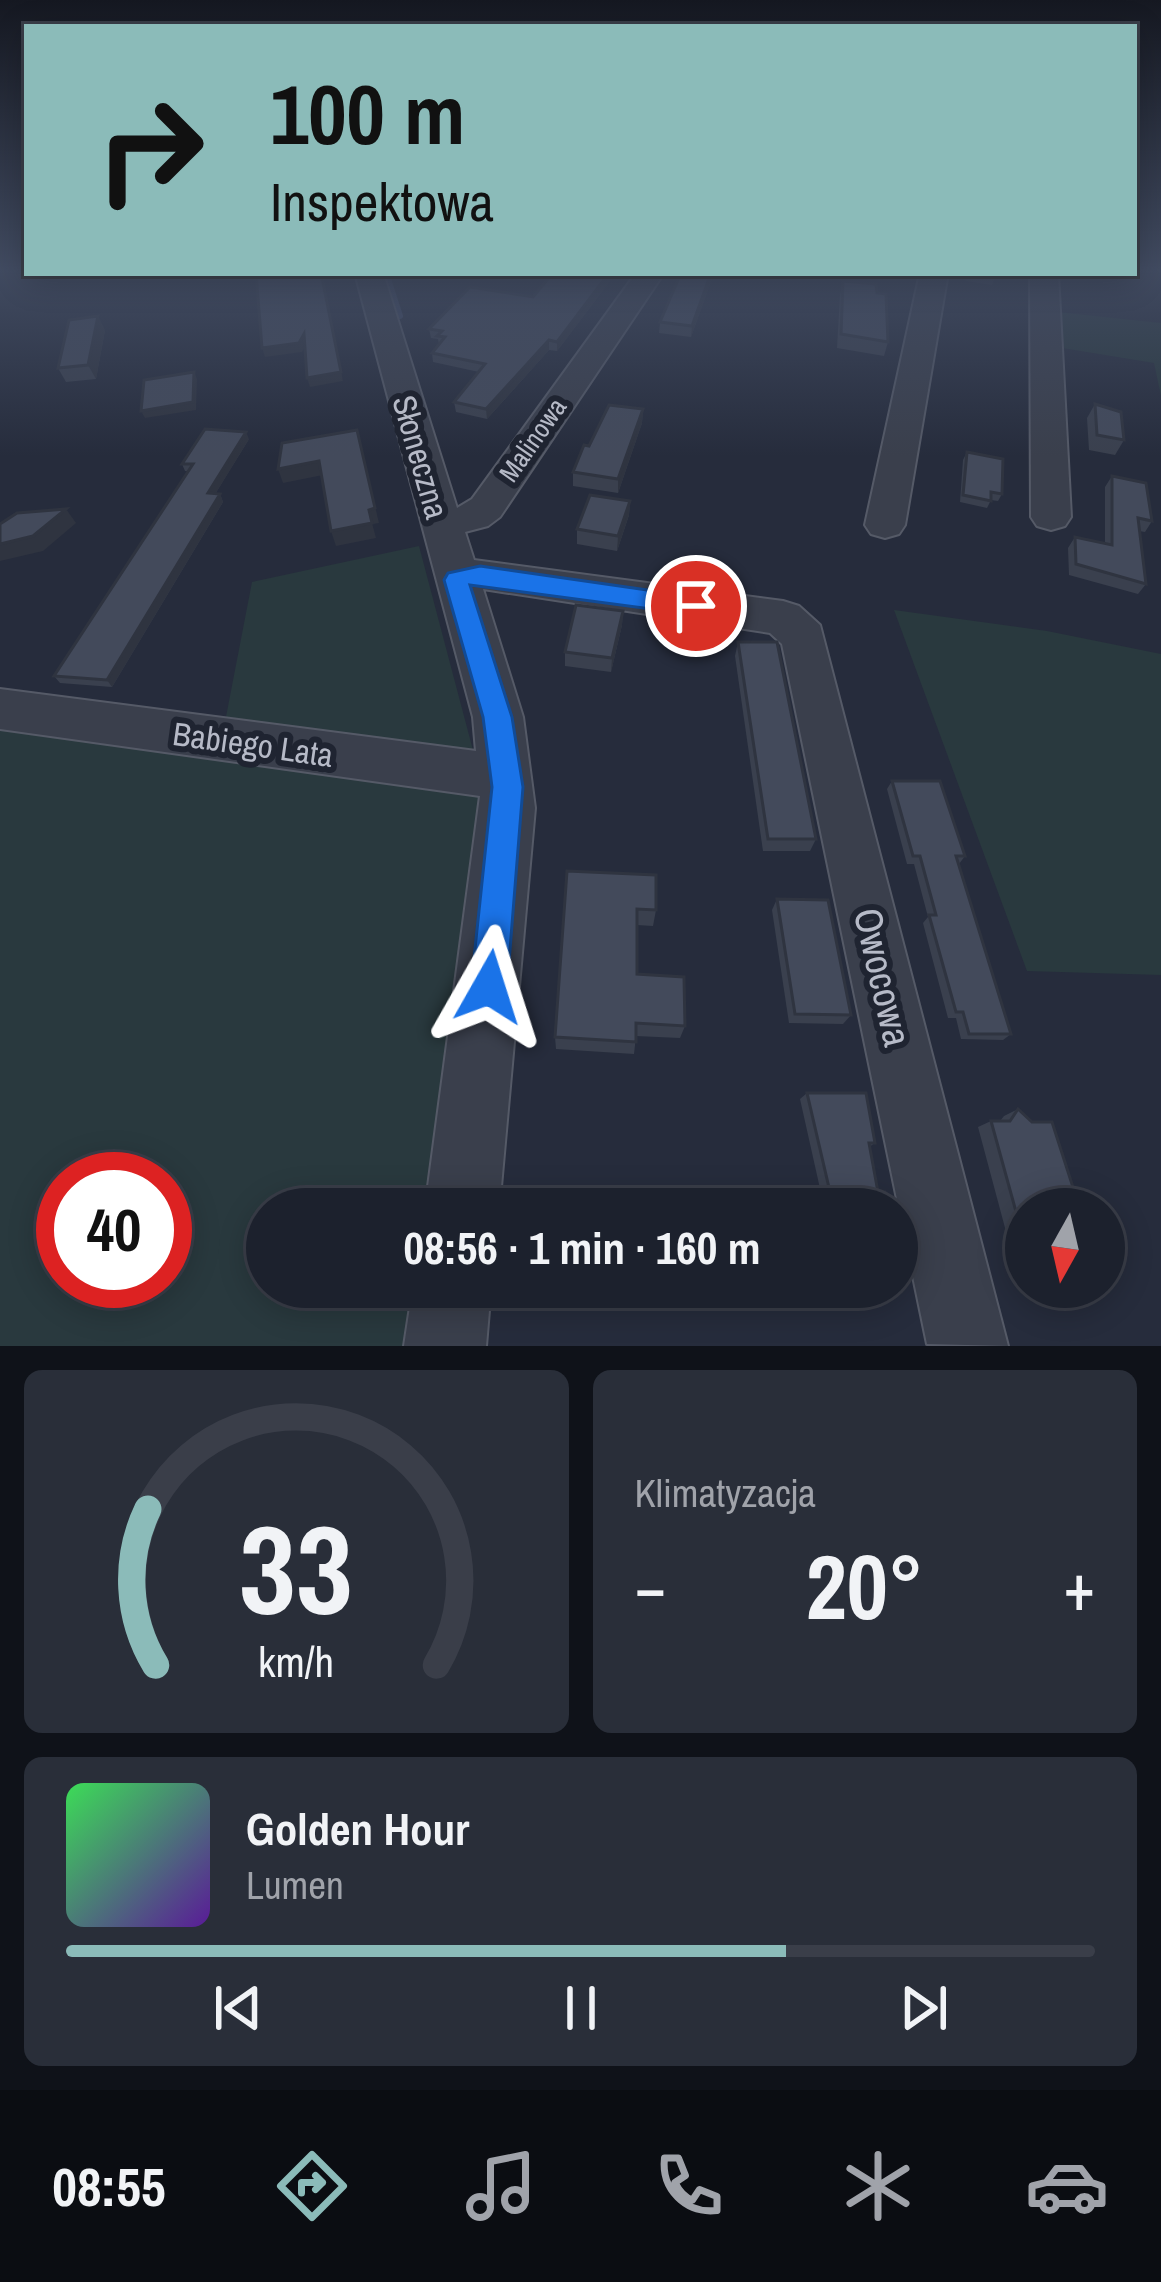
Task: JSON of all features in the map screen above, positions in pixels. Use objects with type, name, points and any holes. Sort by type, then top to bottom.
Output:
[{"type":"street","name":"Słoneczna","points":[[386,331],[498,717],[506,772],[508,808],[464,1188]]},
{"type":"street","name":"Malinowa","points":[[441,525],[474,517],[486,508],[610,331]]},
{"type":"street","points":[[885,526],[923,331]]},
{"type":"street","points":[[1046,331],[1051,517]]},
{"type":"street","name":"Owocowa","points":[[456,580],[480,574],[783,619],[804,637],[968,1344]]},
{"type":"street","name":"Babiego Lata","points":[[0,710],[473,774],[506,772]]},
{"type":"street","points":[[445,1346],[450,1308]]},
{"type":"shaded area","points":[[1060,331],[1161,331],[1161,396],[1154,363],[1062,348]]},
{"type":"shaded area","points":[[419,546],[483,788],[433,1188],[246,1188],[246,1308],[418,1308],[413,1346],[0,1346],[0,720],[219,753],[252,582]]},
{"type":"shaded area","points":[[894,610],[1047,631],[1161,654],[1161,975],[1027,971]]},
{"type":"building","points":[[67,331],[95,331],[88,365],[58,368]]},
{"type":"building","points":[[261,331],[333,331],[341,372],[307,378],[304,334],[299,343],[262,348]]},
{"type":"building","points":[[442,331],[565,331],[557,342],[549,340],[486,409],[454,402],[485,364],[432,353],[445,337],[437,336]]},
{"type":"building","points":[[888,331],[888,342],[841,334]]},
{"type":"building","points":[[194,372],[193,402],[141,411],[144,380]]},
{"type":"building","points":[[1095,404],[1121,412],[1124,440],[1097,435]]},
{"type":"building","points":[[609,405],[643,409],[618,479],[573,472],[584,445],[589,446]]},
{"type":"building","points":[[205,429],[246,432],[208,493],[220,494],[107,680],[54,676],[193,464],[182,464]]},
{"type":"building","points":[[357,430],[375,508],[369,510],[372,523],[331,531],[319,461],[278,469],[282,443]]},
{"type":"building","points":[[967,452],[1003,459],[1002,494],[991,492],[991,501],[963,495]]},
{"type":"building","points":[[1112,476],[1146,483],[1152,521],[1138,518],[1146,584],[1076,564],[1075,537],[1112,545]]},
{"type":"building","points":[[590,495],[630,501],[618,536],[577,529]]},
{"type":"building","points":[[66,509],[33,536],[0,544],[0,524],[17,513]]},
{"type":"building","points":[[576,605],[623,611],[612,658],[565,652]]},
{"type":"building","points":[[738,642],[777,642],[816,839],[768,839]]},
{"type":"building","points":[[892,781],[940,781],[965,856],[956,856],[1011,1034],[969,1034],[963,1012],[956,1012],[929,915],[936,915],[920,856],[913,856]]},
{"type":"building","points":[[567,871],[656,875],[656,910],[637,909],[637,974],[684,977],[685,1026],[636,1023],[636,1042],[555,1037]]},
{"type":"building","points":[[777,899],[828,900],[851,1015],[795,1014]]},
{"type":"building","points":[[807,1093],[866,1093],[877,1188],[829,1188]]},
{"type":"building","points":[[1018,1109],[1032,1122],[1052,1122],[1073,1188],[1009,1188],[991,1121],[1010,1121]]},
{"type":"route","points":[[489,987],[507,787],[498,717],[456,580],[480,574],[696,606]]}]
